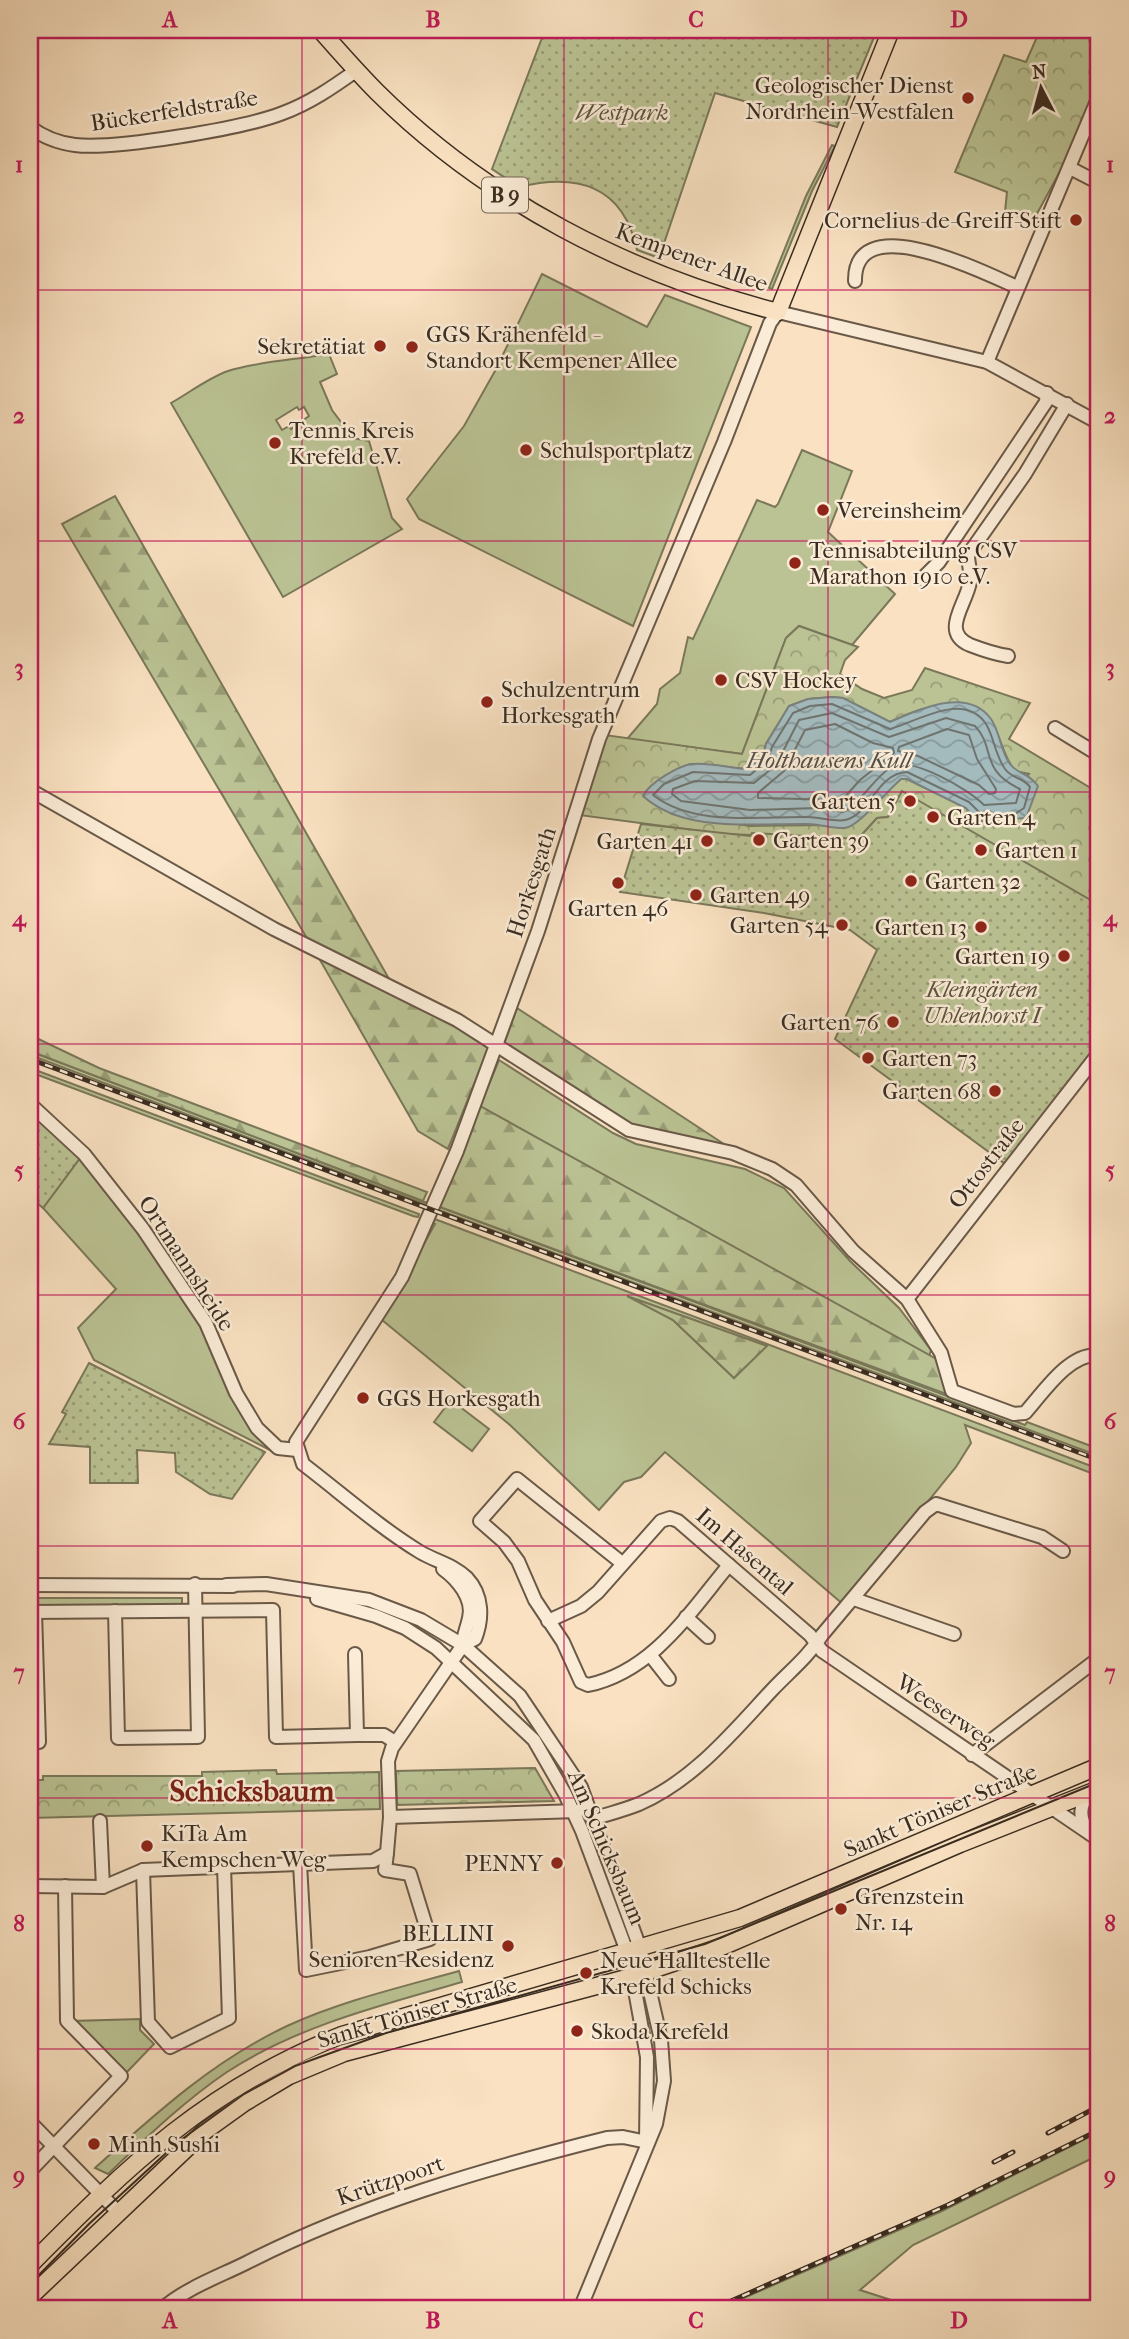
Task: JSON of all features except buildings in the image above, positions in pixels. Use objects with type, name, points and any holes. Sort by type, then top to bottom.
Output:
[{"type":"main road","name":"Kempener Allee","points":[[320,30],[357,70],[426,135],[510,199],[621,259],[778,312]]},
{"type":"main road","points":[[778,312],[891,30]]},
{"type":"main road","name":"Sankt Töniser Straße","points":[[30,2265],[102,2194],[179,2125],[283,2059],[342,2035],[740,1918],[1099,1766]]},
{"type":"main road","name":"Sankt Töniser Straße","points":[[30,2297],[223,2116],[311,2066],[389,2040],[640,1974],[724,1945],[960,1844],[1094,1791]]},
{"type":"street","name":"Bückerfeldstraße","points":[[30,128],[55,141],[77,145],[155,139],[209,130],[279,115],[324,93],[357,70]]},
{"type":"street","points":[[987,362],[1099,96]]},
{"type":"street","points":[[1070,168],[1099,183]]},
{"type":"street","points":[[855,281],[858,260],[865,252],[873,248],[903,247],[942,254],[1017,287]]},
{"type":"street","name":"Kempener Allee","points":[[778,312],[987,362],[1099,423]]},
{"type":"street","name":"Horkesgath","points":[[297,1450],[300,1432],[405,1269],[498,1046],[599,739],[724,442],[770,323],[778,312]]},
{"type":"street","points":[[922,579],[939,562],[1046,402],[1047,393]]},
{"type":"street","points":[[1008,656],[994,654],[961,640],[956,635],[955,625],[971,580],[968,555],[1025,474],[1067,404]]},
{"type":"street","points":[[1055,728],[1099,755]]},
{"type":"street","points":[[30,790],[274,929],[457,1020],[629,1130],[733,1153],[772,1169],[796,1185],[853,1251],[907,1299],[941,1353],[952,1391],[1014,1414],[1025,1413],[1073,1363],[1093,1355],[1099,1356]]},
{"type":"street","name":"Ottostraße","points":[[907,1299],[1099,1053]]},
{"type":"street","name":"Ortmannsheide","points":[[30,1104],[84,1154],[143,1229],[206,1323],[236,1393],[257,1428],[278,1448],[297,1450],[303,1464],[421,1553],[458,1570],[467,1578],[478,1598],[479,1627],[475,1639],[463,1646],[452,1660],[395,1742]]},
{"type":"street","points":[[622,1563],[517,1479],[481,1521],[504,1542],[518,1561],[548,1621],[563,1642],[581,1682],[588,1685],[630,1669],[651,1656],[729,1565]]},
{"type":"street","points":[[390,1817],[572,1810],[583,1811],[596,1825],[640,1803],[689,1773],[731,1736],[781,1680],[811,1654],[817,1643],[925,1512],[936,1504],[1042,1537],[1063,1551]]},
{"type":"street","name":"Im Hasental","points":[[548,1621],[581,1606],[598,1592],[661,1521],[670,1518],[678,1521],[817,1643]]},
{"type":"street","name":"Am Schicksbaum","points":[[30,1584],[266,1584],[369,1600],[412,1616],[463,1646],[505,1681],[531,1709],[581,1787],[596,1825],[634,1950]]},
{"type":"street","points":[[115,1611],[118,1738],[198,1737],[195,1584]]},
{"type":"street","name":"Am Schicksbaum","points":[[226,1585],[280,1592],[357,1610],[405,1629],[452,1660],[534,1740],[572,1810],[634,1950]]},
{"type":"street","points":[[854,1599],[954,1634]]},
{"type":"street","points":[[30,1742],[39,1742],[33,1612],[273,1610],[276,1737],[384,1735],[395,1742],[388,1761],[390,1817],[385,1870],[410,1874],[430,1939],[370,1957],[306,1970],[300,1864]]},
{"type":"street","points":[[686,1617],[708,1637]]},
{"type":"street","name":"Weeserweg","points":[[817,1643],[822,1651],[1095,1837]]},
{"type":"street","points":[[355,1654],[357,1735]]},
{"type":"street","points":[[651,1656],[669,1679]]},
{"type":"street","points":[[972,1755],[1099,1658]]},
{"type":"street","name":"Weeserweg","points":[[1094,1791],[1081,1805],[1081,1814],[1095,1837]]},
{"type":"street","points":[[100,1821],[103,1886]]},
{"type":"street","points":[[30,1886],[103,1886],[143,1870],[373,1861],[387,1853]]},
{"type":"street","points":[[143,1870],[148,2022],[170,2047],[229,2018],[224,1866]]},
{"type":"street","points":[[30,2171],[121,2076],[67,2021],[65,1886]]},
{"type":"street","points":[[580,2309],[647,2142],[647,2057],[640,1974],[634,1950]]},
{"type":"street","points":[[30,2122],[118,2212]]},
{"type":"street","name":"Krützpoort","points":[[162,2309],[178,2296],[280,2245],[368,2208],[475,2173],[607,2138],[623,2137],[647,2142]]},
{"type":"green space","name":"Westpark","points":[[545,30],[877,30],[837,127],[715,93],[659,258],[637,250],[621,211],[609,198],[594,189],[560,182],[519,187],[492,169]]},
{"type":"green space","points":[[1040,30],[1099,30],[1099,81],[1094,109],[1033,221],[1005,212],[1007,192],[955,172],[1004,55],[1026,62]]},
{"type":"green space","points":[[832,145],[835,146],[812,191],[772,289],[769,288],[806,196]]},
{"type":"green space","name":"Schulsportplatz","points":[[542,274],[647,327],[665,295],[751,327],[633,626],[419,519],[407,499],[464,426],[495,371]]},
{"type":"green space","points":[[329,354],[337,374],[320,382],[332,410],[353,438],[369,441],[392,518],[402,529],[283,597],[171,403],[228,371]],"holes":[[[297,407],[299,410],[304,407],[309,416],[291,429],[289,426],[282,430],[276,420]]]},
{"type":"green space","points":[[802,450],[852,471],[828,532],[895,594],[852,645],[799,626],[786,638],[742,754],[627,739],[657,704],[660,689],[680,673],[688,637],[693,639],[757,500],[775,507],[778,504]]},
{"type":"green space","points":[[115,496],[393,986],[311,945],[62,524]]},
{"type":"green space","points":[[799,626],[858,647],[845,660],[840,674],[862,689],[884,698],[912,690],[925,668],[1030,703],[1009,739],[1099,793],[1099,905],[902,792],[888,817],[877,818],[858,839],[724,834],[579,815],[605,735],[742,754],[786,638]],"holes":[[[843,698],[890,722],[916,711],[946,704],[974,707],[985,714],[994,726],[1015,771],[1029,774],[992,820],[977,821],[966,808],[907,779],[901,779],[888,790],[870,811],[829,825],[750,826],[672,814],[664,808],[672,773],[690,764],[747,769],[763,756],[766,744],[789,706],[808,699]]]},
{"type":"green space","name":"Kleingärten Uhlenhorst I","points":[[902,791],[1099,905],[1099,1046],[1008,1166],[835,1039],[877,950],[850,930],[764,913],[620,892],[641,824],[750,836],[752,833],[858,839],[877,818],[888,817]]},
{"type":"green space","points":[[316,953],[490,1044],[448,1149],[418,1131]]},
{"type":"green space","points":[[517,1008],[730,1148],[646,1132],[611,1117],[503,1047]]},
{"type":"green space","points":[[30,1035],[99,1068],[427,1192],[423,1201],[30,1051]]},
{"type":"green space","points":[[30,1051],[425,1202],[424,1204],[30,1055]]},
{"type":"green space","points":[[499,1060],[613,1133],[636,1144],[745,1169],[784,1188],[850,1261],[899,1308],[931,1350],[929,1357],[480,1106]]},
{"type":"green space","points":[[30,1068],[419,1214],[418,1217],[30,1072]]},
{"type":"green space","points":[[480,1106],[940,1361],[949,1395],[440,1207]]},
{"type":"green space","points":[[30,1111],[80,1158],[43,1208],[30,1197]]},
{"type":"green space","points":[[80,1158],[129,1219],[175,1283],[211,1343],[240,1408],[259,1438],[272,1451],[94,1360],[78,1328],[116,1289],[43,1208]]},
{"type":"green space","points":[[437,1206],[1025,1425],[1027,1422],[1099,1449],[1099,1456],[436,1209]]},
{"type":"green space","points":[[432,1218],[1099,1469],[1099,1476],[965,1425],[971,1443],[956,1467],[844,1605],[665,1452],[641,1477],[624,1482],[599,1510],[510,1425],[382,1320],[435,1224],[431,1222]],"holes":[[[635,1299],[766,1346],[734,1378],[673,1320]]]},
{"type":"green space","points":[[627,1296],[767,1346],[734,1378],[673,1320]]},
{"type":"green space","points":[[89,1363],[265,1452],[232,1499],[210,1494],[176,1472],[175,1453],[137,1450],[138,1483],[90,1483],[90,1447],[49,1444],[66,1414],[62,1412]]},
{"type":"green space","points":[[451,1400],[489,1429],[472,1451],[434,1422]]},
{"type":"green space","points":[[30,1598],[182,1598],[182,1604],[30,1609]]},
{"type":"green space","points":[[535,1768],[554,1801],[397,1805],[396,1771]]},
{"type":"green space","points":[[276,1770],[277,1774],[379,1772],[380,1809],[30,1818],[30,1780],[43,1780],[43,1776],[202,1776],[202,1772]]},
{"type":"green space","points":[[459,1971],[462,1982],[341,2018],[254,2056],[196,2095],[108,2174],[95,2168],[186,2090],[234,2055],[260,2040],[329,2009]]},
{"type":"green space","points":[[140,2019],[140,2030],[154,2044],[125,2074],[72,2021]]},
{"type":"green space","points":[[1099,2132],[1099,2155],[913,2245],[860,2290],[919,2309],[719,2309],[942,2211]]},
{"type":"water","name":"Holthausens Kull","points":[[843,698],[890,722],[928,707],[956,702],[981,709],[994,724],[1010,764],[1038,786],[1026,818],[977,821],[966,808],[907,779],[901,779],[865,815],[845,828],[808,824],[743,825],[699,821],[660,808],[643,796],[657,781],[686,765],[705,764],[747,769],[763,756],[766,744],[789,706],[808,699]]},
{"type":"tram line","points":[[30,2284],[90,2223],[178,2142],[244,2094],[295,2066],[386,2033],[705,1944],[1099,1782]]},
{"type":"railway","points":[[30,1059],[1099,1460]]},
{"type":"railway","points":[[1048,2133],[1099,2106]]},
{"type":"railway","points":[[713,2309],[948,2205],[1099,2130]]},
{"type":"railway","points":[[994,2162],[1013,2152]]},
{"type":"place","name":"Geologischer Dienst Nordrhein-Westfalen","points":[[968,98]]},
{"type":"place","name":"Cornelius-de-Greiff-Stift","points":[[1076,220]]},
{"type":"place","name":"Sekretätiat","points":[[380,346]]},
{"type":"place","name":"GGS Krähenfeld - Standort Kempener Allee","points":[[412,347]]},
{"type":"place","name":"Tennis Kreis Krefeld e.V.","points":[[275,443]]},
{"type":"place","name":"Schulsportplatz","points":[[526,450]]},
{"type":"place","name":"Vereinsheim","points":[[823,510]]},
{"type":"place","name":"Tennisabteilung CSV Marathon 1910 e.V.","points":[[795,563]]},
{"type":"place","name":"CSV Hockey","points":[[721,680]]},
{"type":"place","name":"Schulzentrum Horkesgath","points":[[487,702]]},
{"type":"place","name":"Garten 5","points":[[910,801]]},
{"type":"place","name":"Garten 4","points":[[933,817]]},
{"type":"place","name":"Garten 39","points":[[759,840]]},
{"type":"place","name":"Garten 41","points":[[707,841]]},
{"type":"place","name":"Garten 1","points":[[981,850]]},
{"type":"place","name":"Garten 32","points":[[911,881]]},
{"type":"place","name":"Garten 46","points":[[618,883]]},
{"type":"place","name":"Garten 49","points":[[696,895]]},
{"type":"place","name":"Garten 54","points":[[842,925]]},
{"type":"place","name":"Garten 13","points":[[981,927]]},
{"type":"place","name":"Garten 19","points":[[1064,956]]},
{"type":"place","name":"Garten 76","points":[[893,1022]]},
{"type":"place","name":"Garten 73","points":[[868,1058]]},
{"type":"place","name":"Garten 68","points":[[995,1091]]},
{"type":"place","name":"GGS Horkesgath","points":[[363,1398]]},
{"type":"place","name":"KiTa Am Kempschen Weg","points":[[147,1846]]},
{"type":"place","name":"PENNY","points":[[557,1863]]},
{"type":"place","name":"Grenzstein Nr. 14","points":[[841,1909]]},
{"type":"place","name":"BELLINI Senioren-Residenz","points":[[508,1946]]},
{"type":"place","name":"Neue Halltestelle Krefeld Schicks","points":[[586,1973]]},
{"type":"place","name":"Skoda Krefeld","points":[[577,2031]]},
{"type":"place","name":"Minh Sushi","points":[[94,2144]]},
{"type":"district","name":"Schicksbaum","points":[[252,1791]]}]
